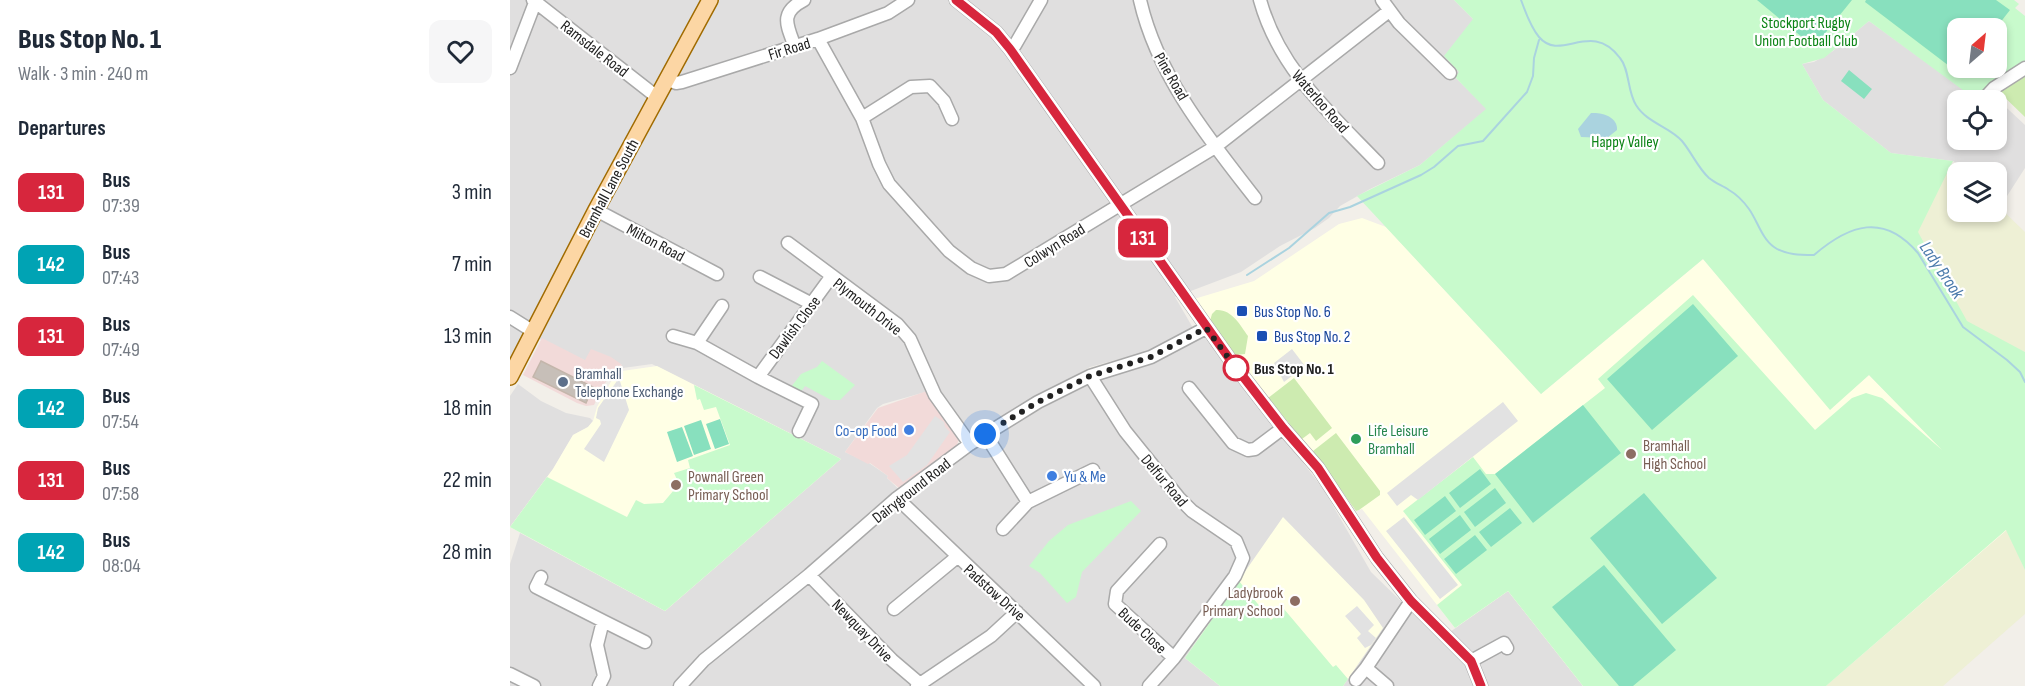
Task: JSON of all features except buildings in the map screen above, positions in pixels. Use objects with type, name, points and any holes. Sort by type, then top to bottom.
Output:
[{"type":"main road","name":"Bramhall Lane South","points":[[510,377],[596,210],[710,0]]},
{"type":"street","points":[[795,47],[786,23],[788,13],[804,0]]},
{"type":"street","name":"Fir Road","points":[[666,80],[682,82],[795,47],[888,13],[908,0]]},
{"type":"street","points":[[956,0],[996,32],[1010,49],[1206,328],[1283,428],[1318,468],[1377,558],[1411,601],[1471,661],[1481,686]]},
{"type":"street","points":[[1010,49],[1015,45],[1041,0]]},
{"type":"street","name":"Pine Road","points":[[1140,0],[1145,24],[1159,58],[1215,147],[1255,198]]},
{"type":"street","name":"Waterloo Road","points":[[1260,0],[1271,35],[1300,81],[1378,164]]},
{"type":"street","points":[[1382,0],[1389,11],[1450,73]]},
{"type":"street","points":[[510,68],[535,1]]},
{"type":"street","name":"Ramsdale Road","points":[[535,1],[657,97]]},
{"type":"street","name":"Colwyn Road","points":[[818,39],[862,118],[889,184],[949,251],[980,274],[989,276],[1006,274],[1215,147],[1389,11]]},
{"type":"street","points":[[1992,90],[2025,68]]},
{"type":"street","points":[[862,118],[911,87],[930,86],[944,101],[951,119]]},
{"type":"street","name":"Milton Road","points":[[596,210],[717,274]]},
{"type":"street","name":"Plymouth Drive","points":[[788,243],[897,324],[909,339],[936,395],[970,444]]},
{"type":"street","name":"Dawlish Close","points":[[758,377],[831,277]]},
{"type":"street","points":[[760,278],[812,304]]},
{"type":"street","points":[[697,343],[722,306]]},
{"type":"street","points":[[510,317],[534,332]]},
{"type":"street","name":"Dairyground Road","points":[[680,686],[704,660],[809,575],[897,498],[970,444],[1038,402],[1090,376],[1151,357],[1206,328]]},
{"type":"street","name":"Dawlish Close","points":[[674,336],[697,343],[812,404],[799,431]]},
{"type":"street","name":"Delfur Road","points":[[1090,376],[1125,431],[1179,498],[1192,511],[1236,541],[1242,550],[1241,566],[1174,658],[1149,686]]},
{"type":"street","points":[[1189,388],[1233,443],[1240,447],[1256,449],[1283,428]]},
{"type":"street","points":[[985,434],[1028,502]]},
{"type":"street","points":[[1003,529],[1028,502],[1094,471]]},
{"type":"street","name":"Padstow Drive","points":[[897,498],[1094,686]]},
{"type":"street","name":"Bude Close","points":[[1160,544],[1117,591],[1115,604],[1174,658]]},
{"type":"street","points":[[894,609],[957,557]]},
{"type":"street","name":"Newquay Drive","points":[[809,575],[918,685]]},
{"type":"street","points":[[538,582],[603,621],[645,642]]},
{"type":"street","points":[[1356,680],[1411,601]]},
{"type":"street","points":[[918,685],[991,636],[1017,612]]},
{"type":"street","points":[[599,686],[604,676],[597,645],[603,621]]},
{"type":"street","points":[[1471,661],[1504,644],[1507,648]]},
{"type":"street","points":[[1366,668],[1387,686]]},
{"type":"street","points":[[510,674],[534,686]]},
{"type":"shaded area","points":[[510,0],[1454,0],[1473,19],[1460,73],[1455,77],[1487,109],[1420,165],[1340,206],[1315,228],[1280,246],[1241,272],[1175,297],[1193,328],[1145,352],[1090,367],[973,436],[936,389],[883,404],[877,408],[845,452],[869,463],[888,476],[887,478],[908,498],[959,458],[1085,384],[1169,355],[1205,335],[1324,490],[1371,572],[1440,639],[1508,591],[1583,686],[510,686],[510,564],[520,533],[665,611],[840,459],[652,364],[623,368],[621,364],[586,361],[527,333],[510,364]]},
{"type":"shaded area","points":[[1869,21],[1964,90],[1947,90],[1947,150],[2007,150],[2007,108],[2025,125],[2025,168],[2007,196],[2007,162],[1955,162],[1891,153],[1823,100],[1802,64],[1814,62],[1833,51]]},
{"type":"shaded area","points":[[1947,169],[1947,222],[2007,222],[2007,215],[2025,232],[2025,352],[1964,322],[1916,229]]},
{"type":"shaded area","name":"Bramhall High School","points":[[1362,218],[1386,227],[1541,394],[1703,259],[1830,409],[1869,375],[1984,492],[2007,530],[1826,686],[1583,686],[1508,591],[1455,628],[1362,509],[1356,511],[1321,461],[1280,413],[1194,299],[1254,281],[1339,224]]},
{"type":"shaded area","points":[[542,338],[585,360],[591,349],[611,357],[623,368],[611,372],[594,405],[586,406],[577,403],[523,375]]},
{"type":"shaded area","points":[[1292,349],[1305,366],[1284,382],[1274,363]]},
{"type":"shaded area","name":"Pownall Green Primary School","points":[[657,366],[841,459],[665,611],[510,527],[553,469],[573,435],[588,427],[593,421],[597,407],[613,378],[622,371]]},
{"type":"shaded area","points":[[619,378],[629,410],[604,462],[584,449],[601,424],[596,418],[598,408]]},
{"type":"shaded area","points":[[518,384],[541,401],[566,413],[590,418],[593,421],[588,427],[573,435],[553,469],[510,527],[510,396]]},
{"type":"shaded area","points":[[927,391],[957,434],[959,439],[956,448],[899,488],[887,478],[888,476],[870,463],[845,452],[878,408]]},
{"type":"shaded area","points":[[1503,402],[1518,421],[1418,500],[1411,495],[1397,506],[1387,493]]},
{"type":"shaded area","points":[[935,416],[944,422],[950,432],[927,465],[903,482],[889,466],[907,455]]},
{"type":"shaded area","name":"Ladybrook Primary School","points":[[1283,517],[1364,600],[1383,628],[1343,686],[1220,686],[1185,658]]},
{"type":"shaded area","points":[[1404,517],[1458,585],[1440,599],[1386,531]]},
{"type":"shaded area","points":[[2007,530],[2025,570],[2025,614],[1943,686],[1826,686]]},
{"type":"shaded area","points":[[1357,606],[1374,625],[1368,631],[1376,638],[1371,645],[1365,648],[1357,638],[1361,634],[1345,616]]},
{"type":"green space","points":[[1454,0],[2014,0],[2019,4],[2015,8],[2025,16],[2025,61],[2007,72],[2007,18],[1947,18],[1947,78],[1998,78],[1983,90],[1963,90],[1869,21],[1824,58],[1802,64],[1823,100],[1891,153],[1953,161],[1947,162],[1947,173],[1918,232],[1967,321],[2025,352],[2025,570],[2006,530],[1826,686],[1583,686],[1508,591],[1455,628],[1437,605],[1462,585],[1403,511],[1473,457],[1486,474],[1495,474],[1605,388],[1598,379],[1693,295],[1815,430],[1852,398],[1866,393],[1882,398],[1942,450],[1869,375],[1830,410],[1703,259],[1541,394],[1357,196],[1420,165],[1486,109],[1455,77],[1459,72],[1444,56],[1473,19]]},
{"type":"green space","name":"Stockport Rugby Union Football Club","points":[[1757,0],[1852,0],[1814,47]]},
{"type":"green space","points":[[1866,0],[1996,0],[2010,10],[2004,18],[1947,18],[1947,64],[1865,2]]},
{"type":"green space","points":[[1849,70],[1872,89],[1864,99],[1841,81]]},
{"type":"green space","points":[[2025,71],[2025,117],[2007,100],[2007,90],[1997,90]]},
{"type":"green space","points":[[1693,304],[1738,356],[1652,430],[1607,379]]},
{"type":"green space","points":[[1216,310],[1222,310],[1231,315],[1248,336],[1245,354],[1235,355],[1210,321]]},
{"type":"green space","points":[[822,361],[855,385],[840,400],[831,400],[805,386],[798,396],[788,391],[801,374],[817,367]]},
{"type":"green space","points":[[1294,378],[1332,428],[1316,441],[1310,433],[1302,439],[1268,398]]},
{"type":"green space","name":"Pownall Green Primary School","points":[[694,385],[841,459],[665,611],[510,527],[547,477],[627,517],[636,500],[644,504],[663,503],[679,484],[674,473],[690,468],[688,460],[730,445],[716,407],[704,410],[700,399],[697,400]]},
{"type":"green space","points":[[1583,405],[1621,453],[1533,523],[1495,474]]},
{"type":"green space","points":[[720,419],[729,444],[715,449],[706,424]]},
{"type":"green space","points":[[701,420],[711,449],[694,455],[684,426]]},
{"type":"green space","points":[[682,427],[693,456],[677,462],[667,432]]},
{"type":"green space","points":[[1336,433],[1380,491],[1380,495],[1356,511],[1313,451]]},
{"type":"green space","points":[[1480,469],[1491,484],[1460,508],[1449,493]]},
{"type":"green space","points":[[1495,488],[1506,503],[1475,527],[1464,512]]},
{"type":"green space","points":[[1644,493],[1717,578],[1662,624],[1590,538]]},
{"type":"green space","points":[[1445,496],[1456,511],[1425,535],[1414,520]]},
{"type":"green space","points":[[1131,501],[1141,511],[1082,572],[1076,597],[1067,603],[1040,573],[1029,566],[1049,541],[1068,525]]},
{"type":"green space","points":[[1510,508],[1522,523],[1491,547],[1479,532]]},
{"type":"green space","points":[[1460,515],[1471,530],[1440,554],[1429,539]]},
{"type":"green space","points":[[1475,535],[1487,550],[1456,574],[1444,559]]},
{"type":"green space","points":[[1604,565],[1676,650],[1633,686],[1619,686],[1552,607]]},
{"type":"green space","points":[[1239,581],[1271,620],[1284,609],[1333,667],[1336,665],[1348,679],[1343,686],[1220,686],[1185,658]]},
{"type":"water","points":[[1591,113],[1608,116],[1617,125],[1617,130],[1607,138],[1581,137],[1578,129]]},
{"type":"waterway","name":"Lady Brook","points":[[1521,0],[1533,28],[1548,44],[1557,46],[1587,41],[1598,42],[1609,47],[1623,63],[1636,105],[1652,121],[1677,136],[1709,178],[1742,201],[1752,213],[1770,244],[1788,253],[1814,255],[1827,244],[1854,230],[1867,227],[1892,232],[1905,240],[1918,253],[1963,327],[2007,360],[2020,372],[2025,382]]},
{"type":"waterway","points":[[1247,275],[1289,248],[1329,213],[1350,207],[1421,175],[1458,146],[1483,141],[1527,92],[1533,76],[1534,58],[1539,40]]},
{"type":"bus line","name":"131","points":[[956,0],[996,32],[1010,49],[1206,328],[1283,428],[1318,468],[1377,558],[1411,601],[1471,661],[1481,686]]},
{"type":"place","name":"Bus Stop No. 6","points":[[1242,311]]},
{"type":"place","name":"Bus Stop No. 2","points":[[1262,336]]},
{"type":"place","name":"Bus Stop No. 1","points":[[1236,368]]},
{"type":"place","name":"Bramhall Telephone Exchange","points":[[563,382]]},
{"type":"place","name":"Co-op Food","points":[[909,430]]},
{"type":"place","name":"Life Leisure Bramhall","points":[[1356,439]]},
{"type":"place","name":"Bramhall High School","points":[[1631,454]]},
{"type":"place","name":"Yu & Me","points":[[1052,476]]},
{"type":"place","name":"Pownall Green Primary School","points":[[676,485]]},
{"type":"place","name":"Ladybrook Primary School","points":[[1295,601]]},
{"type":"route","points":[[985,434],[1038,402],[1090,376],[1151,357],[1206,328],[1236,368]]},
{"type":"park label","name":"Happy Valley","points":[[1625,141]]}]
